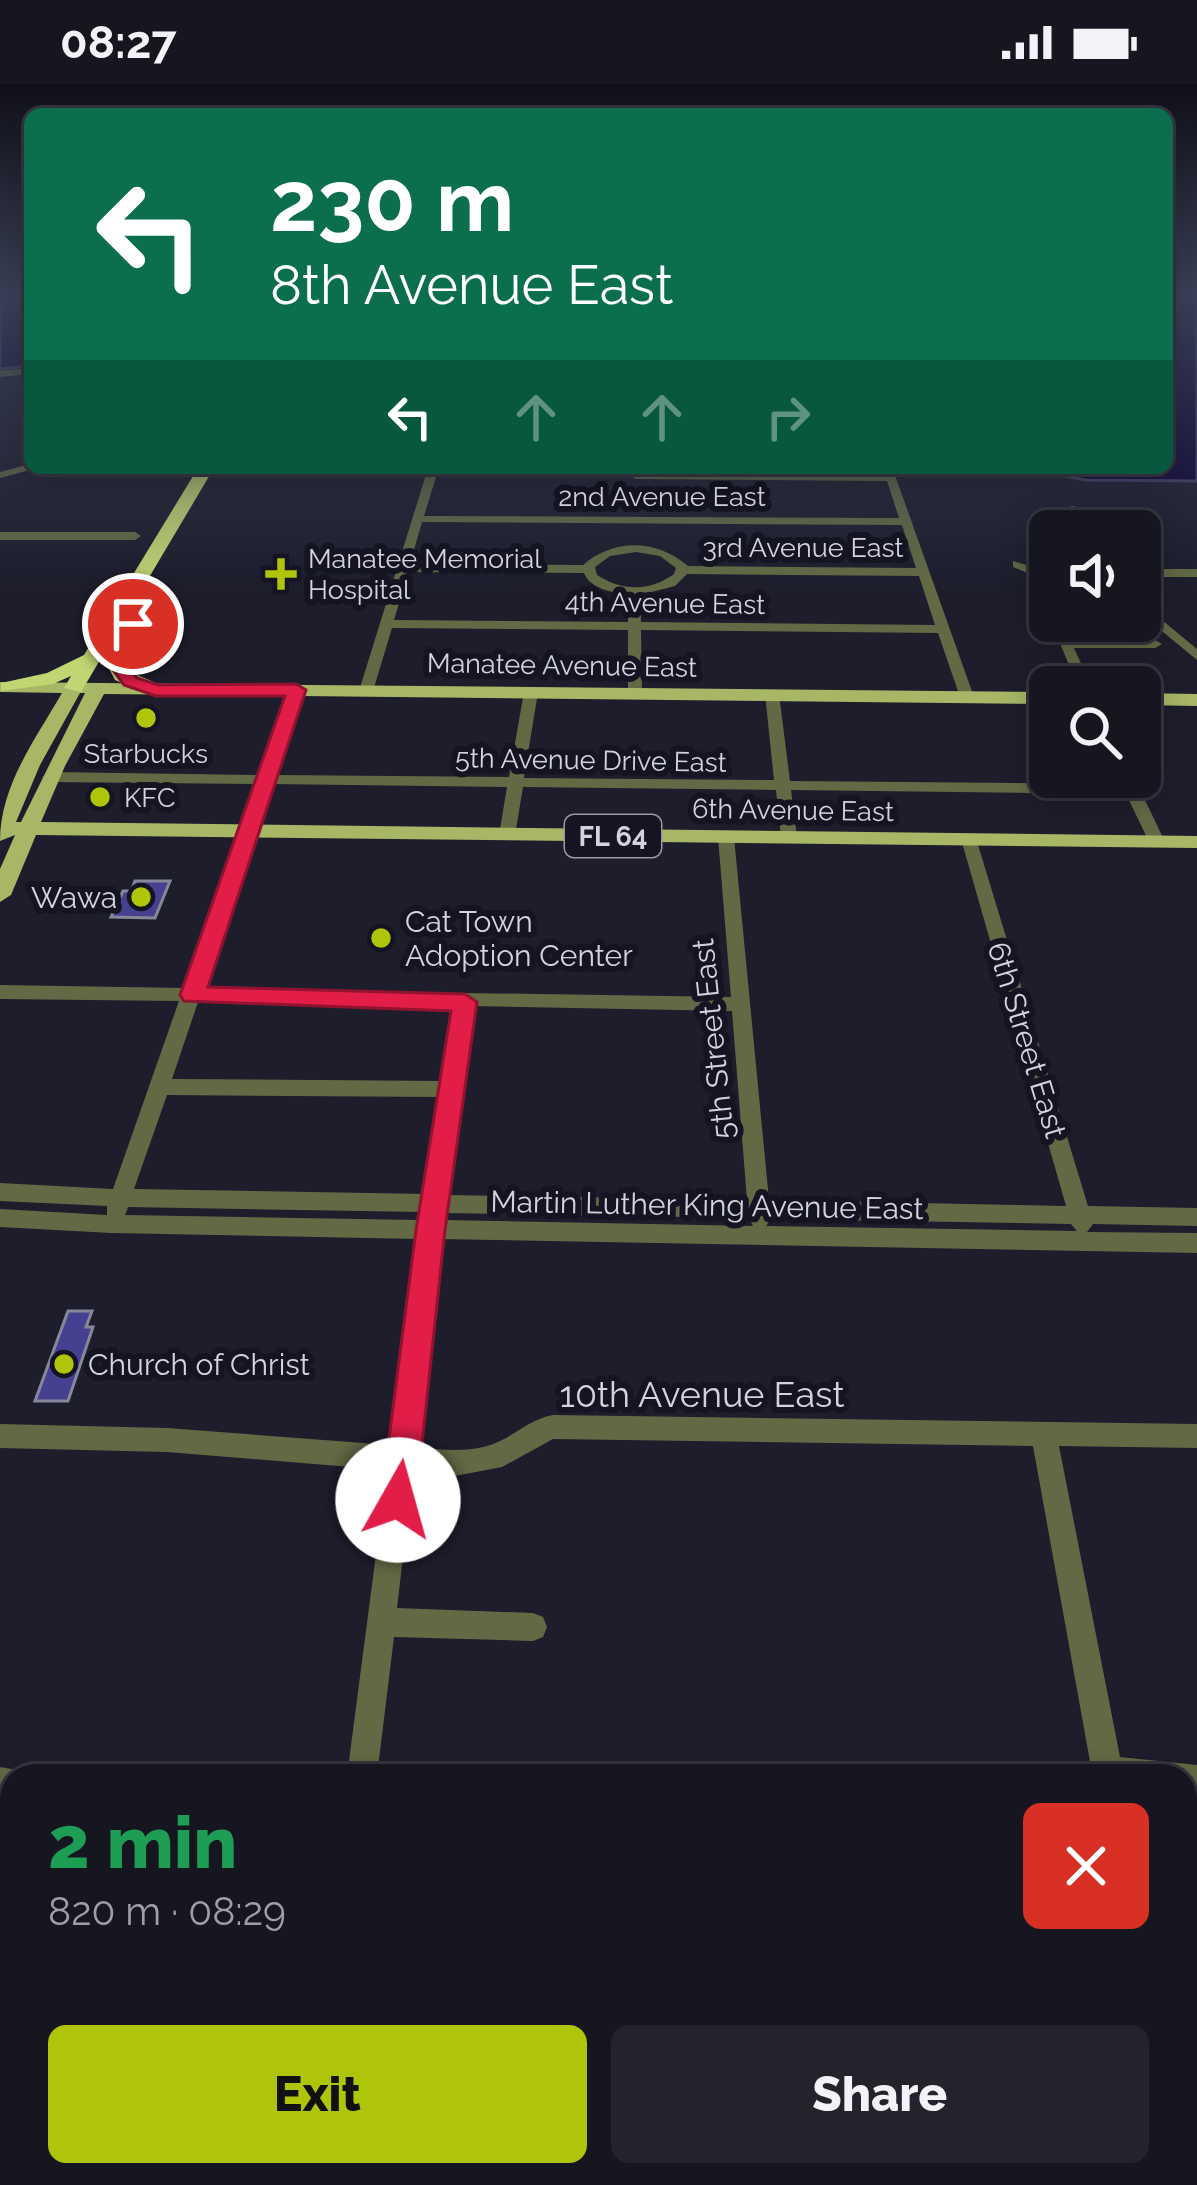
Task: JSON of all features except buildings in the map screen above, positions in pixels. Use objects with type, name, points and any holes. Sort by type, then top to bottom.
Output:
[{"type":"highway","points":[[97,689],[103,658],[158,548],[202,474]]},
{"type":"highway","points":[[74,688],[103,658],[213,474]]},
{"type":"highway","points":[[134,539],[172,525]]},
{"type":"highway","points":[[134,539],[158,548]]},
{"type":"highway","points":[[4,687],[53,678],[103,658]]},
{"type":"highway","points":[[103,658],[122,676],[156,690]]},
{"type":"main road","name":"Manatee Avenue East","points":[[4,687],[1029,698]]},
{"type":"main road","points":[[1,830],[30,765],[74,688]]},
{"type":"main road","points":[[0,895],[50,778],[97,689]]},
{"type":"main road","points":[[1161,699],[1197,700]]},
{"type":"main road","name":"FL 64","points":[[1,830],[29,829]]},
{"type":"main road","name":"6th Avenue East","points":[[29,829],[1197,842]]},
{"type":"street","points":[[366,691],[432,474]]},
{"type":"street","points":[[404,568],[588,569],[602,554],[636,548],[635,474]]},
{"type":"street","points":[[887,474],[967,697]]},
{"type":"street","name":"2nd Avenue East","points":[[418,519],[906,522]]},
{"type":"street","points":[[0,539],[134,539]]},
{"type":"street","name":"3rd Avenue East","points":[[636,548],[668,555],[682,570],[923,572]]},
{"type":"street","points":[[1017,564],[1029,569]]},
{"type":"street","points":[[588,569],[601,584],[634,591],[634,693]]},
{"type":"street","name":"3rd Avenue East","points":[[634,591],[668,585],[682,570]]},
{"type":"street","points":[[1161,573],[1197,573]]},
{"type":"street","name":"4th Avenue East","points":[[386,624],[944,629]]},
{"type":"street","points":[[1161,624],[1197,656]]},
{"type":"street","points":[[1075,666],[1065,644],[1155,644]]},
{"type":"street","points":[[111,1224],[296,690]]},
{"type":"street","points":[[507,835],[531,692]]},
{"type":"street","points":[[772,694],[789,837]]},
{"type":"street","name":"5th Avenue Drive East","points":[[50,778],[783,786],[1029,784]]},
{"type":"street","points":[[1135,798],[1157,842]]},
{"type":"street","name":"5th Street East","points":[[726,837],[762,1236]]},
{"type":"street","name":"6th Street East","points":[[969,839],[1087,1241]]},
{"type":"street","points":[[0,992],[740,1004]]},
{"type":"street","points":[[364,1764],[465,1002]]},
{"type":"street","points":[[161,1087],[453,1089]]},
{"type":"street","name":"Martin Luther King Avenue East","points":[[0,1192],[762,1236],[1197,1243]]},
{"type":"street","name":"Martin Luther King Avenue East","points":[[0,1218],[111,1224],[759,1210],[1197,1217]]},
{"type":"street","name":"10th Avenue East","points":[[0,1436],[167,1440],[454,1463],[489,1459],[538,1430],[554,1427],[1197,1436]]},
{"type":"street","points":[[1044,1435],[1104,1764]]},
{"type":"street","points":[[382,1622],[533,1627]]},
{"type":"shaded area","points":[[1173,392],[1197,392],[1197,481],[1085,480],[1056,474],[1173,474]]},
{"type":"place","name":"Manatee Memorial Hospital","points":[[281,574]]},
{"type":"place","name":"Starbucks","points":[[146,718]]},
{"type":"place","name":"KFC","points":[[100,797]]},
{"type":"place","name":"Wawa","points":[[141,897]]},
{"type":"place","name":"Cat Town Adoption Center","points":[[381,938]]},
{"type":"place","name":"Church of Christ","points":[[64,1364]]},
{"type":"route","points":[[133,624],[114,659],[130,682],[156,690],[296,690],[193,995],[465,1002],[430,1230],[398,1500]]}]
